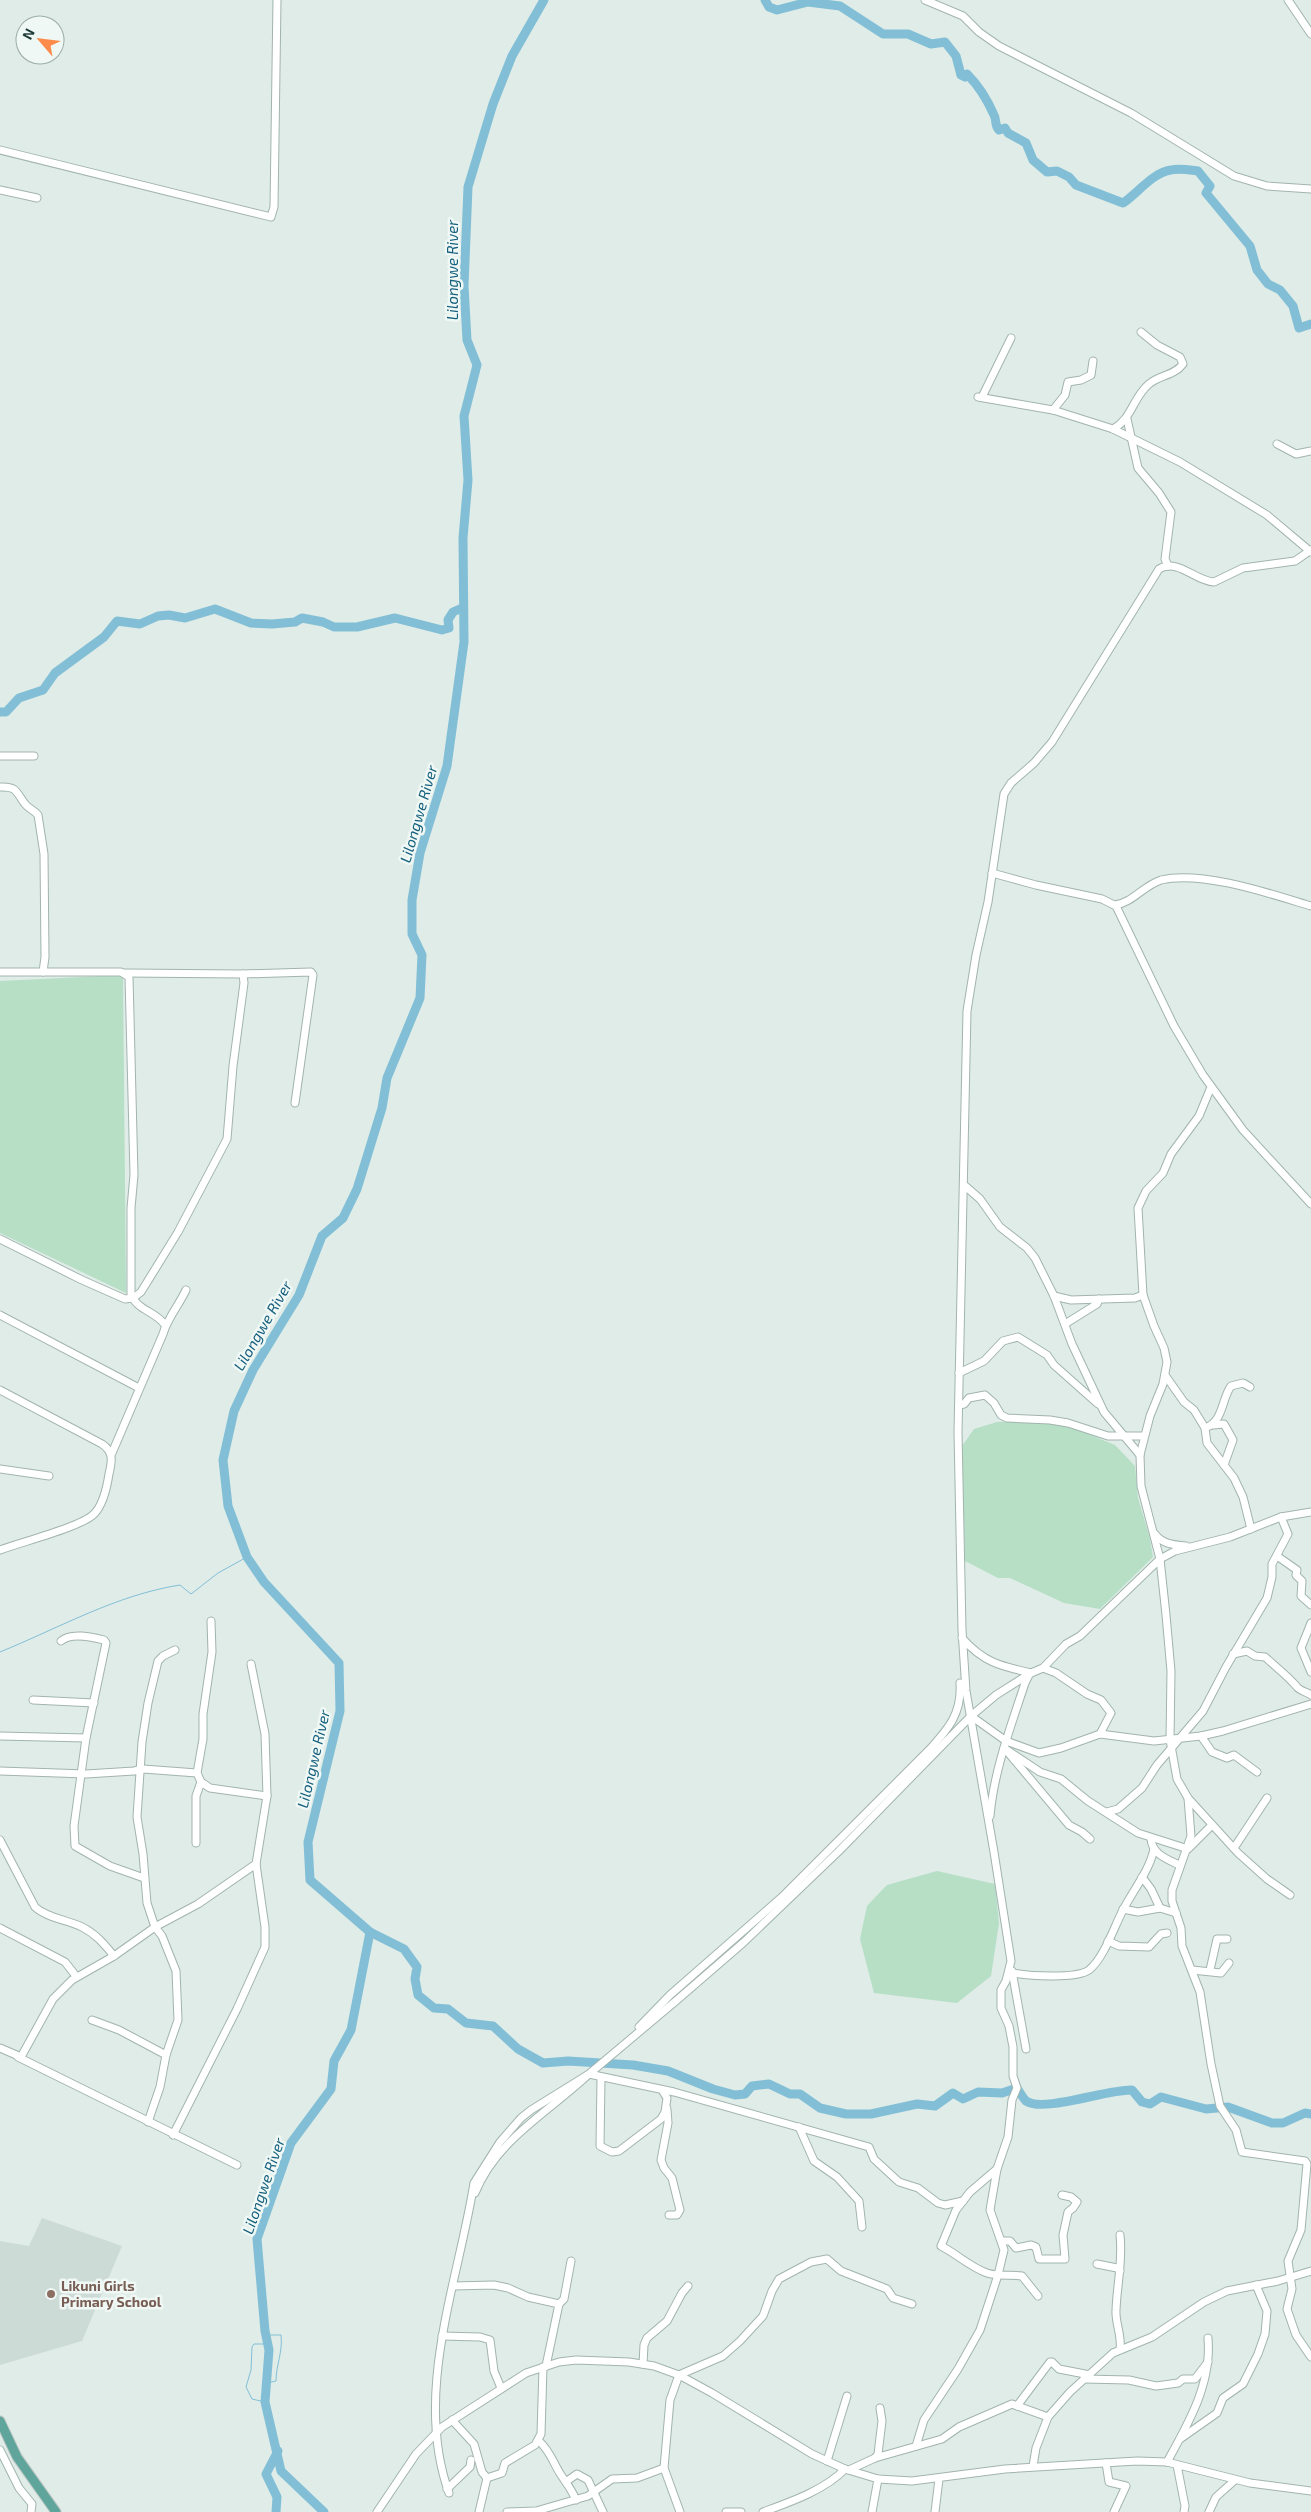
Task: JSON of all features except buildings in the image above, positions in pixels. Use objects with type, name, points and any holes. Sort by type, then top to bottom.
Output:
[{"type":"main road","points":[[0,2421],[23,2466],[56,2512]]},
{"type":"street","points":[[0,150],[271,217],[274,207],[277,0]]},
{"type":"street","points":[[925,0],[963,16],[979,32],[999,46],[1131,113],[1234,176],[1245,181],[1267,186],[1311,189]]},
{"type":"street","points":[[1288,0],[1311,34]]},
{"type":"street","points":[[0,190],[36,198]]},
{"type":"street","points":[[1113,429],[1127,419],[1149,384],[1170,374],[1183,364],[1180,357],[1152,341],[1142,332]]},
{"type":"street","points":[[1011,338],[980,397],[1053,410],[1113,429],[1180,462],[1267,515],[1311,551],[1295,561],[1243,568],[1214,582],[1168,566],[1155,574],[1128,622],[1052,742],[1034,763],[1007,788],[1001,803],[992,873],[968,996],[959,1372],[963,1642],[966,1691],[1026,2049]]},
{"type":"street","points":[[1053,410],[1065,395],[1068,382],[1081,380],[1091,375],[1093,361]]},
{"type":"street","points":[[1127,419],[1130,438],[1140,472],[1159,493],[1171,512],[1165,559],[1168,566]]},
{"type":"street","points":[[1277,444],[1296,454],[1311,451]]},
{"type":"street","points":[[0,756],[34,756]]},
{"type":"street","points":[[0,787],[9,786],[18,790],[25,804],[38,815],[44,854],[45,957],[43,972]]},
{"type":"street","points":[[992,873],[1036,885],[1102,899],[1115,906],[1183,1044],[1211,1087],[1243,1130],[1311,1204]]},
{"type":"street","points":[[1115,906],[1125,903],[1138,891],[1152,883],[1186,877],[1228,883],[1311,906]]},
{"type":"street","points":[[0,972],[243,974],[307,970],[313,975],[295,1103]]},
{"type":"street","points":[[125,973],[129,977],[134,1107],[134,1175],[131,1227],[133,1298],[137,1304],[158,1317],[164,1325]]},
{"type":"street","points":[[0,1239],[125,1299],[133,1298],[149,1282],[227,1139],[233,1066],[244,983],[243,974]]},
{"type":"street","points":[[1211,1087],[1199,1116],[1172,1154],[1163,1173],[1146,1191],[1138,1208],[1143,1295],[1166,1355],[1166,1375],[1144,1436],[1140,1454],[1141,1486],[1160,1559],[1171,1671],[1173,1742],[1177,1779],[1188,1798],[1234,1848],[1266,1879],[1290,1895]]},
{"type":"street","points":[[964,1185],[980,1199],[1000,1227],[1031,1252],[1054,1296],[1064,1324],[1104,1412]]},
{"type":"street","points":[[0,1550],[73,1526],[94,1514],[105,1491],[110,1474],[112,1453],[163,1334],[164,1325],[174,1315],[186,1290]]},
{"type":"street","points":[[1054,1296],[1071,1300],[1143,1295]]},
{"type":"street","points":[[1064,1324],[1097,1304],[1099,1299]]},
{"type":"street","points":[[0,1315],[139,1388]]},
{"type":"street","points":[[959,1372],[984,1361],[1003,1341],[1018,1337],[1047,1355],[1054,1365],[1104,1412],[1140,1454]]},
{"type":"street","points":[[1166,1375],[1208,1427]]},
{"type":"street","points":[[1250,1387],[1243,1383],[1231,1386],[1221,1414],[1208,1427],[1207,1443],[1224,1465],[1243,1497],[1251,1529]]},
{"type":"street","points":[[0,1390],[102,1444],[112,1453]]},
{"type":"street","points":[[959,1405],[964,1404],[970,1398],[985,1396],[994,1403],[1001,1415],[1007,1418],[1050,1420],[1068,1423],[1108,1436],[1144,1436]]},
{"type":"street","points":[[1208,1427],[1224,1424],[1233,1440],[1224,1465]]},
{"type":"street","points":[[0,1469],[49,1476]]},
{"type":"street","points":[[612,2054],[744,1942],[839,1851],[971,1716],[996,1695],[1031,1673],[1044,1668],[1066,1644],[1080,1636],[1160,1559],[1175,1551],[1230,1537],[1281,1517],[1310,1514]]},
{"type":"street","points":[[1107,1812],[1118,1809],[1142,1788],[1173,1742],[1203,1711],[1233,1654],[1267,1598],[1272,1577],[1272,1564],[1288,1534],[1281,1517]]},
{"type":"street","points":[[1154,1531],[1158,1538],[1171,1544],[1191,1547]]},
{"type":"street","points":[[1277,1556],[1297,1570],[1296,1575],[1302,1582],[1301,1596],[1311,1606]]},
{"type":"street","points":[[211,1621],[212,1652],[203,1714],[203,1739],[197,1774],[201,1782],[207,1787],[223,1792],[267,1796]]},
{"type":"street","points":[[1311,1623],[1301,1648],[1311,1672]]},
{"type":"street","points":[[61,1641],[71,1636],[106,1641],[80,1773],[74,1826],[75,1846],[110,1866],[144,1878]]},
{"type":"street","points":[[963,1642],[976,1654],[988,1660],[1031,1673]]},
{"type":"street","points":[[471,2460],[470,2467],[448,2491],[439,2462],[435,2433],[442,2336],[471,2204],[478,2186],[502,2150],[524,2128],[590,2074],[670,1995],[782,1897],[947,1731],[955,1718],[960,1702],[960,1668],[963,1642]]},
{"type":"street","points":[[148,2122],[160,2087],[166,2055],[178,2020],[176,1971],[162,1936],[155,1927],[147,1903],[143,1854],[137,1817],[138,1769],[146,1714],[158,1661],[175,1650]]},
{"type":"street","points":[[1233,1654],[1247,1651],[1255,1656],[1265,1658],[1278,1671],[1296,1683],[1298,1688],[1311,1696]]},
{"type":"street","points":[[173,2135],[263,1954],[265,1927],[256,1864],[267,1796],[265,1727],[251,1664]]},
{"type":"street","points":[[1044,1668],[1056,1673],[1105,1704],[1111,1713],[1100,1734]]},
{"type":"street","points":[[990,1826],[992,1800],[1005,1744],[1024,1683],[1031,1673]]},
{"type":"street","points":[[33,1700],[94,1703]]},
{"type":"street","points":[[1005,1744],[1039,1753],[1061,1748],[1100,1734],[1141,1741],[1173,1742],[1223,1731],[1311,1704]]},
{"type":"street","points":[[971,1716],[1040,1772],[1062,1779],[1088,1801],[1107,1812],[1124,1826],[1151,1838],[1188,1849]]},
{"type":"street","points":[[0,1736],[86,1738]]},
{"type":"street","points":[[1201,1736],[1212,1752],[1227,1758],[1234,1755],[1258,1772]]},
{"type":"street","points":[[1005,1744],[1063,1819],[1090,1839]]},
{"type":"street","points":[[0,1772],[80,1773],[138,1769],[197,1774]]},
{"type":"street","points":[[196,1843],[196,1796],[201,1782]]},
{"type":"street","points":[[1188,1798],[1190,1836],[1188,1849],[1180,1865],[1172,1890],[1181,1928],[1182,1946],[1200,1992],[1211,2064],[1220,2106],[1236,2130],[1242,2152],[1305,2161]]},
{"type":"street","points":[[1234,1848],[1267,1798]]},
{"type":"street","points":[[1188,1849],[1212,1825]]},
{"type":"street","points":[[1151,1838],[1154,1849],[1163,1858],[1180,1865]]},
{"type":"street","points":[[0,1840],[38,1910],[88,1930],[99,1938],[114,1956]]},
{"type":"street","points":[[1013,1974],[1036,1977],[1086,1972],[1108,1941],[1123,1909],[1142,1878],[1154,1849]]},
{"type":"street","points":[[18,2057],[24,2055],[53,1999],[76,1976],[114,1956],[155,1927],[198,1904],[256,1864]]},
{"type":"street","points":[[1142,1878],[1151,1889],[1160,1908]]},
{"type":"street","points":[[1123,1909],[1138,1912],[1160,1908],[1176,1913]]},
{"type":"street","points":[[0,1928],[65,1962],[76,1976]]},
{"type":"street","points":[[1108,1941],[1119,1946],[1149,1947],[1161,1934],[1167,1933]]},
{"type":"street","points":[[1210,1970],[1216,1939],[1227,1939]]},
{"type":"street","points":[[916,2446],[924,2420],[958,2369],[980,2330],[1004,2250],[990,2210],[997,2169],[1008,2137],[1008,2120],[1017,2088],[1013,2076],[1014,2047],[1001,2008],[1001,1990],[1006,1982],[1011,1961]]},
{"type":"street","points":[[1192,1970],[1222,1972],[1229,1963]]},
{"type":"street","points":[[92,2020],[119,2030],[166,2055]]},
{"type":"street","points":[[0,2048],[237,2165]]},
{"type":"street","points":[[590,2074],[662,2090],[869,2147],[874,2159],[893,2178],[918,2188],[938,2203],[945,2205],[963,2201]]},
{"type":"street","points":[[601,2077],[602,2119],[599,2139],[600,2146],[612,2152],[619,2151],[655,2125],[665,2112],[667,2098],[662,2090]]},
{"type":"street","points":[[666,2106],[668,2123],[660,2160],[672,2178],[680,2210],[677,2215],[668,2215]]},
{"type":"street","points":[[799,2127],[814,2162],[837,2177],[859,2201],[862,2227]]},
{"type":"street","points":[[1305,2161],[1311,2155]]},
{"type":"street","points":[[1305,2161],[1307,2164],[1301,2230],[1288,2261],[1292,2277],[1288,2315],[1296,2335],[1311,2357]]},
{"type":"street","points":[[997,2169],[963,2201],[952,2216],[942,2246],[959,2259],[986,2273],[1022,2276],[1038,2296]]},
{"type":"street","points":[[1002,2241],[1010,2241],[1016,2248],[1031,2245],[1036,2247],[1039,2259],[1065,2259],[1063,2235],[1068,2212],[1077,2202],[1071,2197],[1062,2194]]},
{"type":"street","points":[[1120,2235],[1123,2257],[1116,2313],[1120,2333],[1120,2348]]},
{"type":"street","points":[[680,2512],[664,2468],[670,2400],[679,2375],[723,2356],[735,2346],[763,2316],[772,2291],[779,2279],[811,2262],[827,2259],[841,2271],[887,2289],[893,2298],[912,2304]]},
{"type":"street","points":[[487,2478],[502,2473],[505,2463],[539,2441],[545,2367],[559,2304],[564,2299],[571,2261]]},
{"type":"street","points":[[1096,2264],[1117,2268],[1120,2271]]},
{"type":"street","points":[[1033,2466],[1036,2448],[1048,2417],[1087,2377],[1120,2348],[1152,2337],[1204,2302],[1227,2291],[1311,2271]]},
{"type":"street","points":[[453,2286],[494,2285],[508,2288],[528,2297],[559,2304]]},
{"type":"street","points":[[1180,2438],[1217,2413],[1223,2398],[1242,2384],[1258,2354],[1265,2334],[1267,2311],[1256,2285]]},
{"type":"street","points":[[643,2364],[644,2345],[647,2338],[667,2321],[677,2300],[688,2286]]},
{"type":"street","points":[[442,2336],[480,2336],[490,2340],[494,2371],[501,2388]]},
{"type":"street","points":[[1167,2462],[1197,2404],[1208,2362],[1208,2338]]},
{"type":"street","points":[[377,2512],[411,2461],[435,2433],[452,2420],[526,2373],[576,2360],[643,2364],[679,2375],[827,2461],[847,2470],[878,2479],[912,2481],[1033,2466],[1137,2461],[1167,2462],[1235,2480],[1311,2491]]},
{"type":"street","points":[[1017,2406],[1050,2362],[1059,2370],[1087,2377],[1129,2380],[1156,2386],[1178,2383],[1183,2379],[1195,2379],[1208,2362]]},
{"type":"street","points":[[827,2461],[848,2396]]},
{"type":"street","points":[[763,2512],[802,2496],[847,2470],[875,2458],[916,2446],[926,2446],[942,2439],[959,2427],[1012,2404],[1048,2417]]},
{"type":"street","points":[[875,2458],[878,2454],[882,2421],[880,2408]]},
{"type":"street","points":[[452,2420],[474,2444],[482,2472],[487,2478]]},
{"type":"street","points":[[539,2441],[554,2460],[576,2500]]},
{"type":"street","points":[[0,2450],[18,2488],[32,2504],[31,2512]]},
{"type":"street","points":[[1106,2463],[1109,2482],[1126,2486],[1114,2512]]},
{"type":"street","points":[[1178,2465],[1185,2506],[1184,2512]]},
{"type":"street","points":[[507,2512],[536,2511],[576,2500],[588,2496],[612,2479],[637,2478],[664,2468]]},
{"type":"street","points":[[567,2481],[577,2474],[588,2480],[603,2512]]},
{"type":"street","points":[[479,2512],[487,2478]]},
{"type":"street","points":[[872,2512],[878,2479]]},
{"type":"street","points":[[935,2512],[939,2479]]},
{"type":"street","points":[[1209,2512],[1216,2497],[1235,2480]]},
{"type":"street","points":[[726,2512],[741,2512]]},
{"type":"shaded area","name":"Likuni Girls Primary School","points":[[42,2218],[122,2246],[82,2341],[0,2365],[0,2241],[29,2246]]},
{"type":"green space","points":[[123,975],[126,1293],[0,1233],[0,981]]},
{"type":"green space","points":[[997,1422],[1050,1422],[1069,1426],[1115,1445],[1135,1466],[1138,1498],[1150,1539],[1153,1557],[1100,1609],[1064,1603],[1010,1578],[998,1578],[965,1561],[962,1446],[974,1429]]},
{"type":"green space","points":[[937,1871],[995,1884],[999,1923],[991,1976],[957,2003],[874,1993],[860,1939],[867,1906],[887,1885]]},
{"type":"waterway","name":"Lilongwe River","points":[[324,2512],[281,2471],[265,2402],[269,2350],[265,2331],[257,2239],[291,2143],[331,2089],[334,2061],[351,2030],[370,1932],[310,1880],[308,1842],[340,1711],[339,1663],[264,1582],[247,1557],[228,1506],[223,1460],[234,1411],[253,1370],[299,1295],[322,1236],[343,1218],[357,1189],[382,1108],[387,1078],[420,998],[422,955],[412,934],[412,900],[420,853],[447,766],[464,642],[463,538],[468,480],[464,416],[477,365],[467,340],[464,286],[468,187],[493,104],[512,56],[544,0]]},
{"type":"waterway","points":[[765,0],[769,7],[777,10],[808,2],[840,6],[883,34],[908,34],[931,44],[945,42],[956,56],[961,75],[965,77],[967,74],[986,98],[999,130],[1005,128],[1008,133],[1026,143],[1033,160],[1047,172],[1057,171],[1069,177],[1076,185],[1123,203],[1151,179],[1164,172],[1177,169],[1198,171],[1210,186],[1206,193],[1250,246],[1257,270],[1268,284],[1280,290],[1293,306],[1299,328],[1311,324]]},
{"type":"waterway","points":[[0,712],[6,712],[19,698],[43,690],[55,673],[104,637],[117,621],[140,624],[158,616],[169,615],[185,618],[215,609],[251,623],[295,622],[302,618],[323,622],[334,627],[357,627],[395,618],[442,630],[449,628],[448,620],[453,612],[462,608]]},
{"type":"waterway","points":[[0,1652],[88,1613],[133,1596],[180,1585],[191,1594],[218,1573],[247,1557]]},
{"type":"waterway","points":[[370,1932],[404,1949],[417,1967],[415,1979],[418,1995],[434,2008],[448,2009],[466,2023],[493,2026],[518,2049],[543,2063],[568,2061],[633,2065],[668,2071],[713,2089],[735,2095],[745,2094],[752,2086],[769,2084],[790,2094],[800,2094],[820,2108],[846,2114],[871,2114],[917,2104],[935,2106],[953,2093],[963,2099],[978,2092],[1002,2093],[1017,2088],[1026,2101],[1034,2104],[1061,2103],[1132,2090],[1142,2102],[1150,2104],[1161,2097],[1206,2109],[1228,2107],[1272,2123],[1283,2123],[1305,2113],[1311,2114]]},
{"type":"waterway","points":[[266,2335],[281,2335],[276,2381],[267,2383]]},
{"type":"waterway","points":[[265,2402],[252,2399],[246,2387],[251,2370],[252,2347],[254,2344],[267,2344]]},
{"type":"waterway","points":[[276,2512],[277,2497],[266,2474],[278,2451]]},
{"type":"place","name":"Likuni Girls Primary School","points":[[51,2294]]}]
